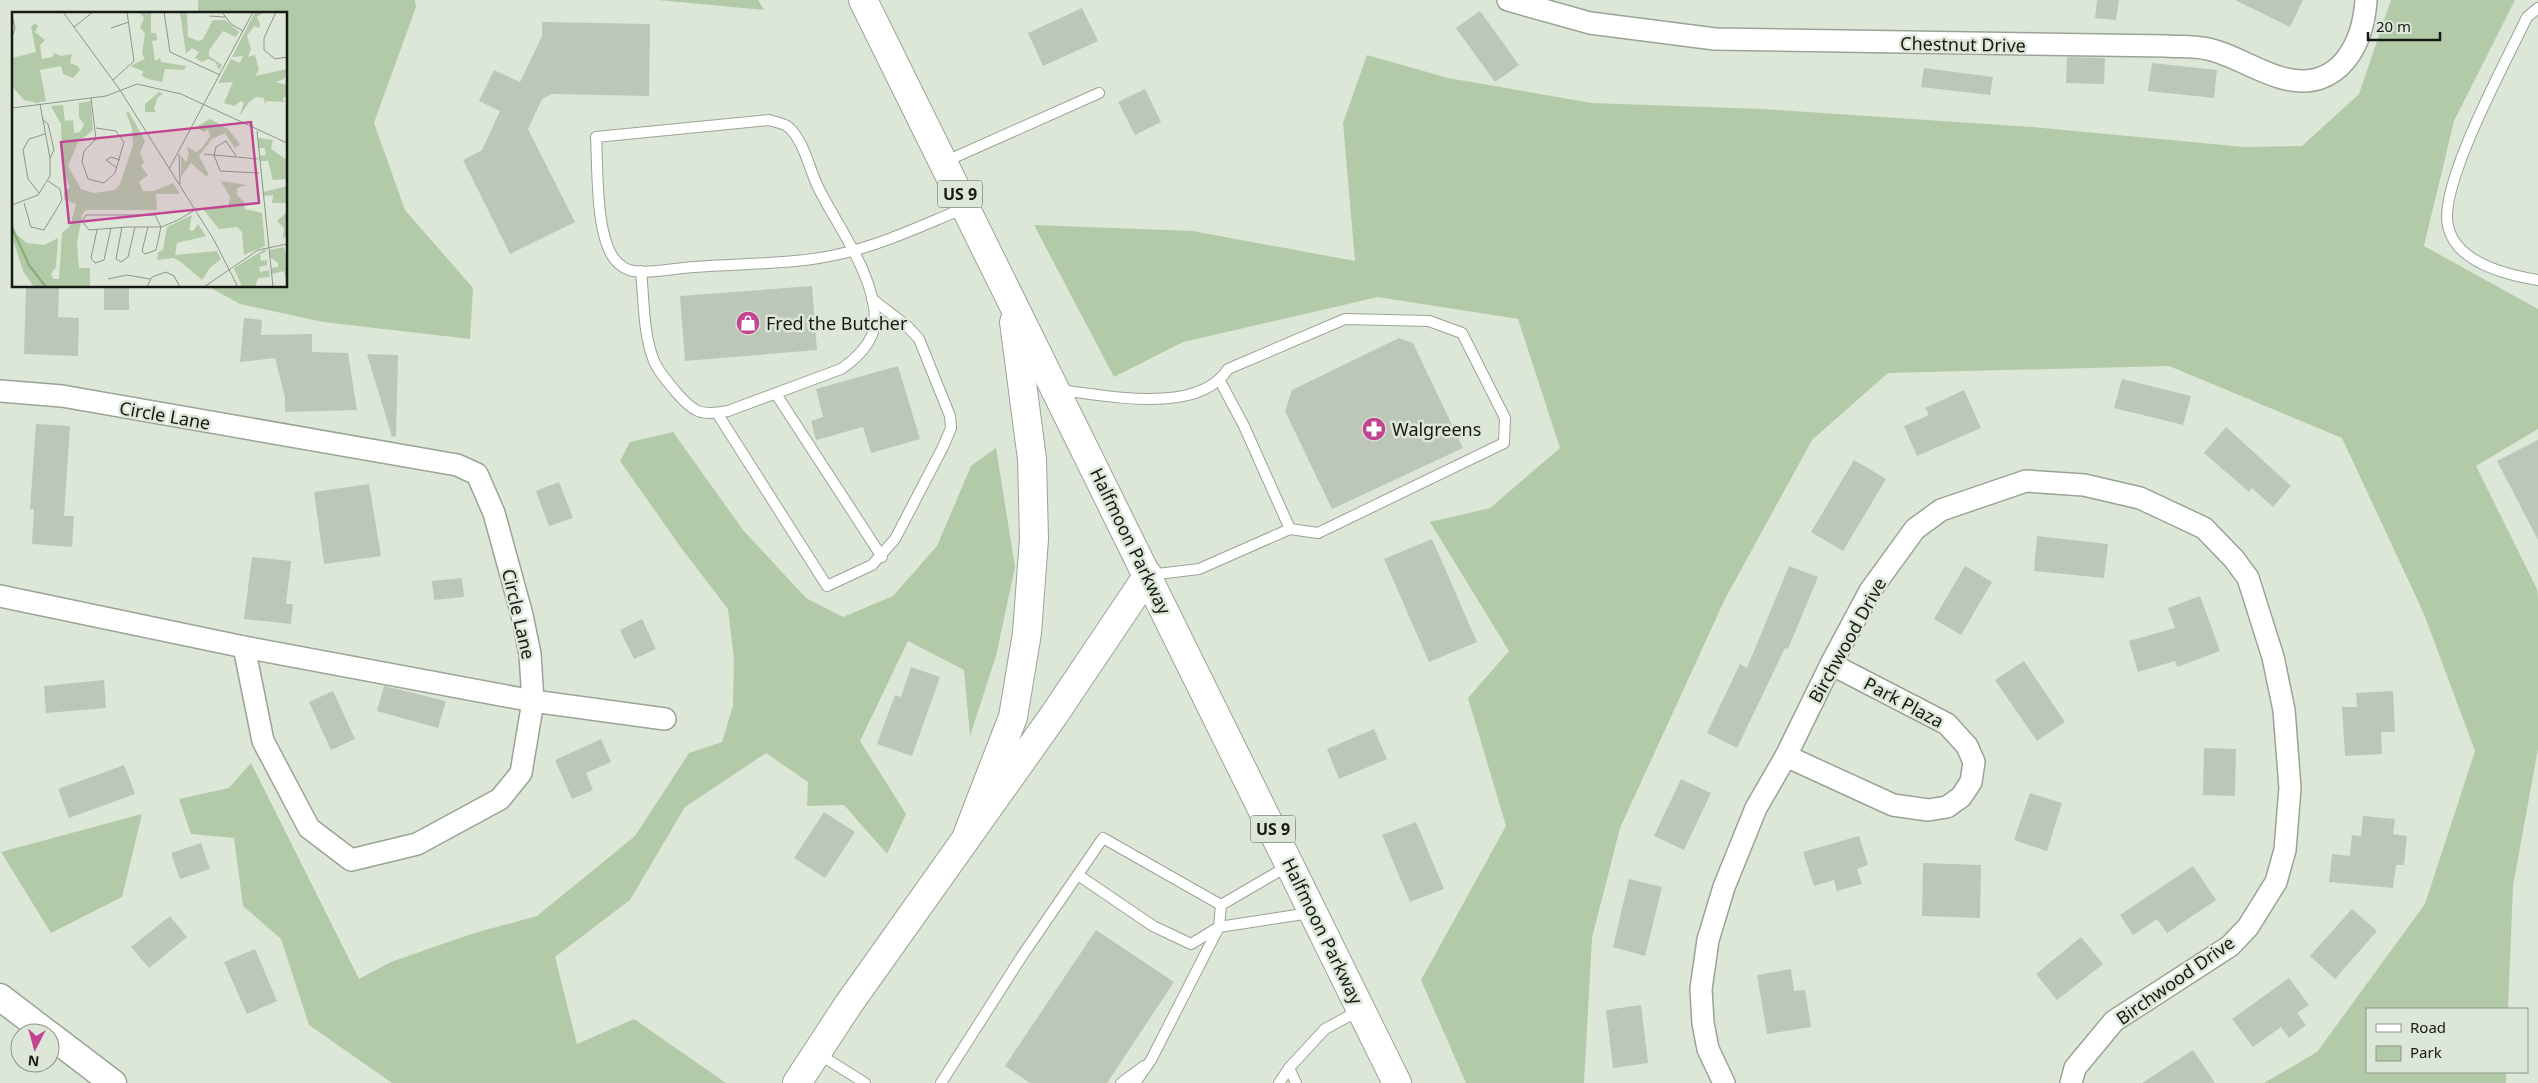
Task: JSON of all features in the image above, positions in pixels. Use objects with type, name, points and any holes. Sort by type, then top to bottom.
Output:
[{"type":"main road","name":"Halfmoon Parkway","points":[[863,0],[1397,1083]]},
{"type":"main road","points":[[968,833],[1013,717],[1027,633],[1034,539],[1032,459],[1011,298]]},
{"type":"main road","points":[[797,1083],[968,833],[1054,715],[1148,575]]},
{"type":"street","name":"Chestnut Drive","points":[[1508,0],[1590,23],[1715,39],[2207,48],[2286,79],[2303,81],[2325,76],[2344,63],[2355,49],[2366,0]]},
{"type":"street","name":"Circle Lane","points":[[0,391],[62,396],[457,465],[477,474],[494,513],[522,616],[530,654],[533,701],[521,773],[500,799],[417,844],[351,860],[309,828],[263,741],[244,647]]},
{"type":"street","name":"Birchwood Drive","points":[[1724,1083],[1708,1049],[1703,1023],[1701,989],[1708,940],[1724,887],[1756,808],[1786,756],[1831,664],[1870,591],[1915,529],[1941,510],[1984,493],[2026,481],[2084,485],[2140,498],[2204,528],[2234,559],[2248,578],[2273,657],[2284,710],[2290,788],[2285,850],[2276,882],[2248,926],[2230,946],[2114,1021],[2075,1068],[2071,1083]]},
{"type":"street","points":[[0,596],[244,647],[533,701],[665,719]]},
{"type":"street","name":"Park Plaza","points":[[1786,756],[1893,805],[1928,810],[1947,807],[1961,797],[1971,782],[1974,762],[1967,746],[1948,724],[1831,664]]},
{"type":"street","points":[[0,997],[34,1023]]},
{"type":"street","points":[[60,1043],[113,1083]]},
{"type":"lane","points":[[2538,8],[2527,17],[2465,149],[2451,185],[2447,226],[2457,246],[2481,264],[2522,278],[2538,280]]},
{"type":"lane","points":[[943,162],[1099,93]]},
{"type":"lane","points":[[640,270],[649,344],[654,362],[662,376],[687,405],[697,412],[716,413],[776,394],[841,370],[856,359],[870,338],[875,323],[872,298],[854,251],[818,187],[796,136],[787,126],[769,120],[596,137],[602,231],[607,247],[615,260],[623,267],[634,271],[640,270],[812,260],[854,251],[966,207]]},
{"type":"lane","points":[[716,413],[827,586],[872,564],[882,556],[895,539],[951,428],[950,416],[919,338],[872,298]]},
{"type":"lane","points":[[1056,389],[1141,399],[1182,398],[1220,381],[1228,369],[1346,319],[1429,321],[1462,333],[1505,418],[1504,443],[1318,533],[1290,529],[1199,569],[1148,575]]},
{"type":"lane","points":[[1220,381],[1244,426],[1290,529]]},
{"type":"lane","points":[[776,394],[882,556]]},
{"type":"lane","points":[[942,1083],[1022,956],[1103,838],[1222,905]]},
{"type":"lane","points":[[1222,905],[1290,865]]},
{"type":"lane","points":[[1078,874],[1152,926],[1191,944],[1220,926],[1314,913]]},
{"type":"lane","points":[[1136,1083],[1151,1060],[1220,926],[1222,905]]},
{"type":"lane","points":[[1279,1083],[1289,1068],[1325,1028],[1361,1010]]},
{"type":"lane","points":[[817,1053],[864,1083]]},
{"type":"lane","points":[[1120,1083],[1151,1060]]},
{"type":"lane","points":[[1289,1068],[1296,1083]]},
{"type":"green space","points":[[198,0],[415,0],[416,7],[374,123],[405,210],[473,288],[470,339],[323,322],[240,304],[211,288],[288,288],[288,12],[198,12]]},
{"type":"green space","points":[[658,0],[758,0],[764,10]]},
{"type":"green space","points":[[2391,0],[2515,0],[2454,121],[2424,246],[2538,309],[2538,429],[2476,466],[2537,589],[2538,598],[2538,749],[2513,886],[2508,1008],[2366,1008],[2366,1073],[2506,1073],[2506,1083],[2264,1083],[2317,1052],[2425,904],[2475,751],[2424,614],[2342,438],[2169,366],[1888,373],[1812,440],[1725,599],[1620,828],[1592,938],[1584,1083],[1466,1083],[1421,980],[1506,826],[1468,698],[1509,651],[1430,522],[1490,508],[1560,448],[1518,319],[1378,297],[1183,342],[1114,377],[1034,225],[1193,231],[1355,261],[1343,123],[1367,55],[1448,78],[1592,103],[1762,109],[2031,127],[2245,147],[2302,146],[2359,94]]},
{"type":"green space","points":[[673,432],[743,530],[806,598],[843,617],[893,596],[937,546],[971,466],[996,448],[1015,567],[996,656],[970,736],[964,670],[908,641],[860,741],[906,814],[887,854],[844,805],[807,806],[808,782],[766,753],[685,807],[630,900],[555,957],[577,1044],[634,1019],[726,1083],[392,1083],[309,1025],[281,939],[243,906],[234,838],[191,834],[179,799],[229,788],[251,763],[359,979],[391,962],[471,934],[537,916],[635,836],[689,753],[722,742],[733,706],[734,659],[728,609],[682,549],[620,461],[630,442]]},
{"type":"green space","points":[[142,814],[122,897],[51,933],[1,852]]},
{"type":"building","points":[[2097,0],[2119,0],[2116,20],[2095,18]]},
{"type":"building","points":[[2235,0],[2303,0],[2290,27]]},
{"type":"building","points":[[1082,8],[1098,41],[1043,66],[1028,33]]},
{"type":"building","points":[[1480,11],[1519,65],[1495,82],[1456,28]]},
{"type":"building","points":[[542,22],[650,24],[649,96],[552,94],[542,99],[528,129],[575,222],[510,254],[463,160],[482,150],[500,111],[479,101],[494,70],[520,82],[542,36]]},
{"type":"building","points":[[2067,57],[2105,58],[2104,84],[2066,83]]},
{"type":"building","points":[[2152,63],[2217,70],[2214,98],[2148,91]]},
{"type":"building","points":[[1924,68],[1993,77],[1990,95],[1921,87]]},
{"type":"building","points":[[1145,89],[1161,122],[1135,135],[1118,102]]},
{"type":"building","name":"Fred the Butcher","points":[[812,286],[817,350],[685,361],[680,296]]},
{"type":"building","points":[[26,288],[59,288],[58,317],[79,318],[78,356],[24,354]]},
{"type":"building","points":[[104,288],[129,288],[129,310],[104,310]]},
{"type":"building","points":[[244,318],[262,320],[261,335],[312,334],[312,352],[348,353],[357,410],[285,412],[285,398],[275,358],[240,362]]},
{"type":"building","name":"Walgreens","points":[[1399,338],[1413,343],[1463,448],[1332,509],[1285,411],[1292,390]]},
{"type":"building","points":[[367,354],[398,355],[396,436],[392,437]]},
{"type":"building","points":[[898,366],[920,439],[871,453],[863,427],[816,440],[811,421],[823,417],[816,389]]},
{"type":"building","points":[[2122,379],[2191,396],[2183,425],[2114,408]]},
{"type":"building","points":[[1964,390],[1981,428],[1917,456],[1904,426],[1929,415],[1925,408]]},
{"type":"building","points":[[36,424],[70,426],[64,516],[74,516],[72,547],[32,544],[34,509],[30,509]]},
{"type":"building","points":[[2226,427],[2291,486],[2273,507],[2252,488],[2249,492],[2204,453]]},
{"type":"building","points":[[2538,440],[2538,540],[2497,461]]},
{"type":"building","points":[[1854,460],[1886,479],[1843,551],[1811,532]]},
{"type":"building","points":[[559,482],[573,518],[549,526],[536,491]]},
{"type":"building","points":[[369,484],[381,556],[324,564],[314,492]]},
{"type":"building","points":[[2037,536],[2108,544],[2104,578],[2034,571]]},
{"type":"building","points":[[1432,539],[1477,642],[1429,662],[1384,559]]},
{"type":"building","points":[[252,557],[291,561],[286,604],[293,604],[291,624],[244,619]]},
{"type":"building","points":[[1789,566],[1818,577],[1788,649],[1785,648],[1737,748],[1707,733],[1740,664],[1747,668]]},
{"type":"building","points":[[1965,566],[1992,582],[1961,635],[1934,619]]},
{"type":"building","points":[[462,578],[464,597],[434,600],[432,581]]},
{"type":"building","points":[[2200,596],[2220,651],[2177,667],[2175,661],[2138,672],[2129,641],[2175,628],[2168,608]]},
{"type":"building","points":[[642,619],[656,649],[634,659],[620,630]]},
{"type":"building","points":[[2024,661],[2065,722],[2037,741],[1995,680]]},
{"type":"building","points":[[911,667],[940,677],[912,756],[877,744],[895,695],[901,697]]},
{"type":"building","points":[[104,680],[106,708],[46,713],[44,686]]},
{"type":"building","points":[[384,686],[446,701],[438,728],[377,711]]},
{"type":"building","points":[[333,691],[355,739],[331,750],[309,702]]},
{"type":"building","points":[[2393,691],[2395,732],[2381,732],[2382,754],[2345,756],[2342,707],[2357,707],[2356,693]]},
{"type":"building","points":[[1374,729],[1387,759],[1339,779],[1327,749]]},
{"type":"building","points":[[601,739],[611,762],[586,773],[593,790],[572,799],[555,760]]},
{"type":"building","points":[[2204,748],[2236,749],[2235,796],[2203,795]]},
{"type":"building","points":[[124,765],[135,794],[69,818],[58,789]]},
{"type":"building","points":[[1681,779],[1711,793],[1684,850],[1654,836]]},
{"type":"building","points":[[2030,793],[2062,803],[2047,851],[2014,840]]},
{"type":"building","points":[[824,812],[855,832],[825,878],[794,858]]},
{"type":"building","points":[[2363,816],[2395,819],[2393,834],[2407,836],[2404,865],[2396,865],[2393,888],[2329,882],[2332,854],[2350,856],[2352,835],[2361,836]]},
{"type":"building","points":[[1416,822],[1444,889],[1410,902],[1382,835]]},
{"type":"building","points":[[1859,836],[1868,865],[1857,869],[1862,884],[1837,891],[1834,880],[1814,886],[1803,852]]},
{"type":"building","points":[[201,843],[210,869],[180,879],[171,853]]},
{"type":"building","points":[[1923,863],[1981,865],[1980,918],[1922,916]]},
{"type":"building","points":[[2193,866],[2216,900],[2167,933],[2157,919],[2133,935],[2120,915]]},
{"type":"building","points":[[1629,879],[1662,887],[1645,956],[1613,947]]},
{"type":"building","points":[[2352,909],[2377,931],[2335,979],[2310,956]]},
{"type":"building","points":[[170,916],[187,937],[149,968],[131,947]]},
{"type":"building","points":[[1096,930],[1174,982],[1107,1083],[1030,1083],[1005,1066]]},
{"type":"building","points":[[2081,937],[2103,964],[2057,1000],[2036,974]]},
{"type":"building","points":[[255,949],[277,1001],[247,1014],[224,962]]},
{"type":"building","points":[[1791,969],[1794,991],[1805,990],[1811,1027],[1767,1034],[1757,975]]},
{"type":"building","points":[[2289,978],[2309,1005],[2297,1013],[2306,1025],[2289,1038],[2281,1027],[2253,1047],[2232,1019]]},
{"type":"building","points":[[1641,1005],[1648,1063],[1613,1068],[1606,1010]]},
{"type":"building","points":[[2193,1050],[2215,1083],[2142,1083]]},
{"type":"place","name":"Fred the Butcher","points":[[748,323]]},
{"type":"place","name":"Walgreens","points":[[1374,429]]}]
